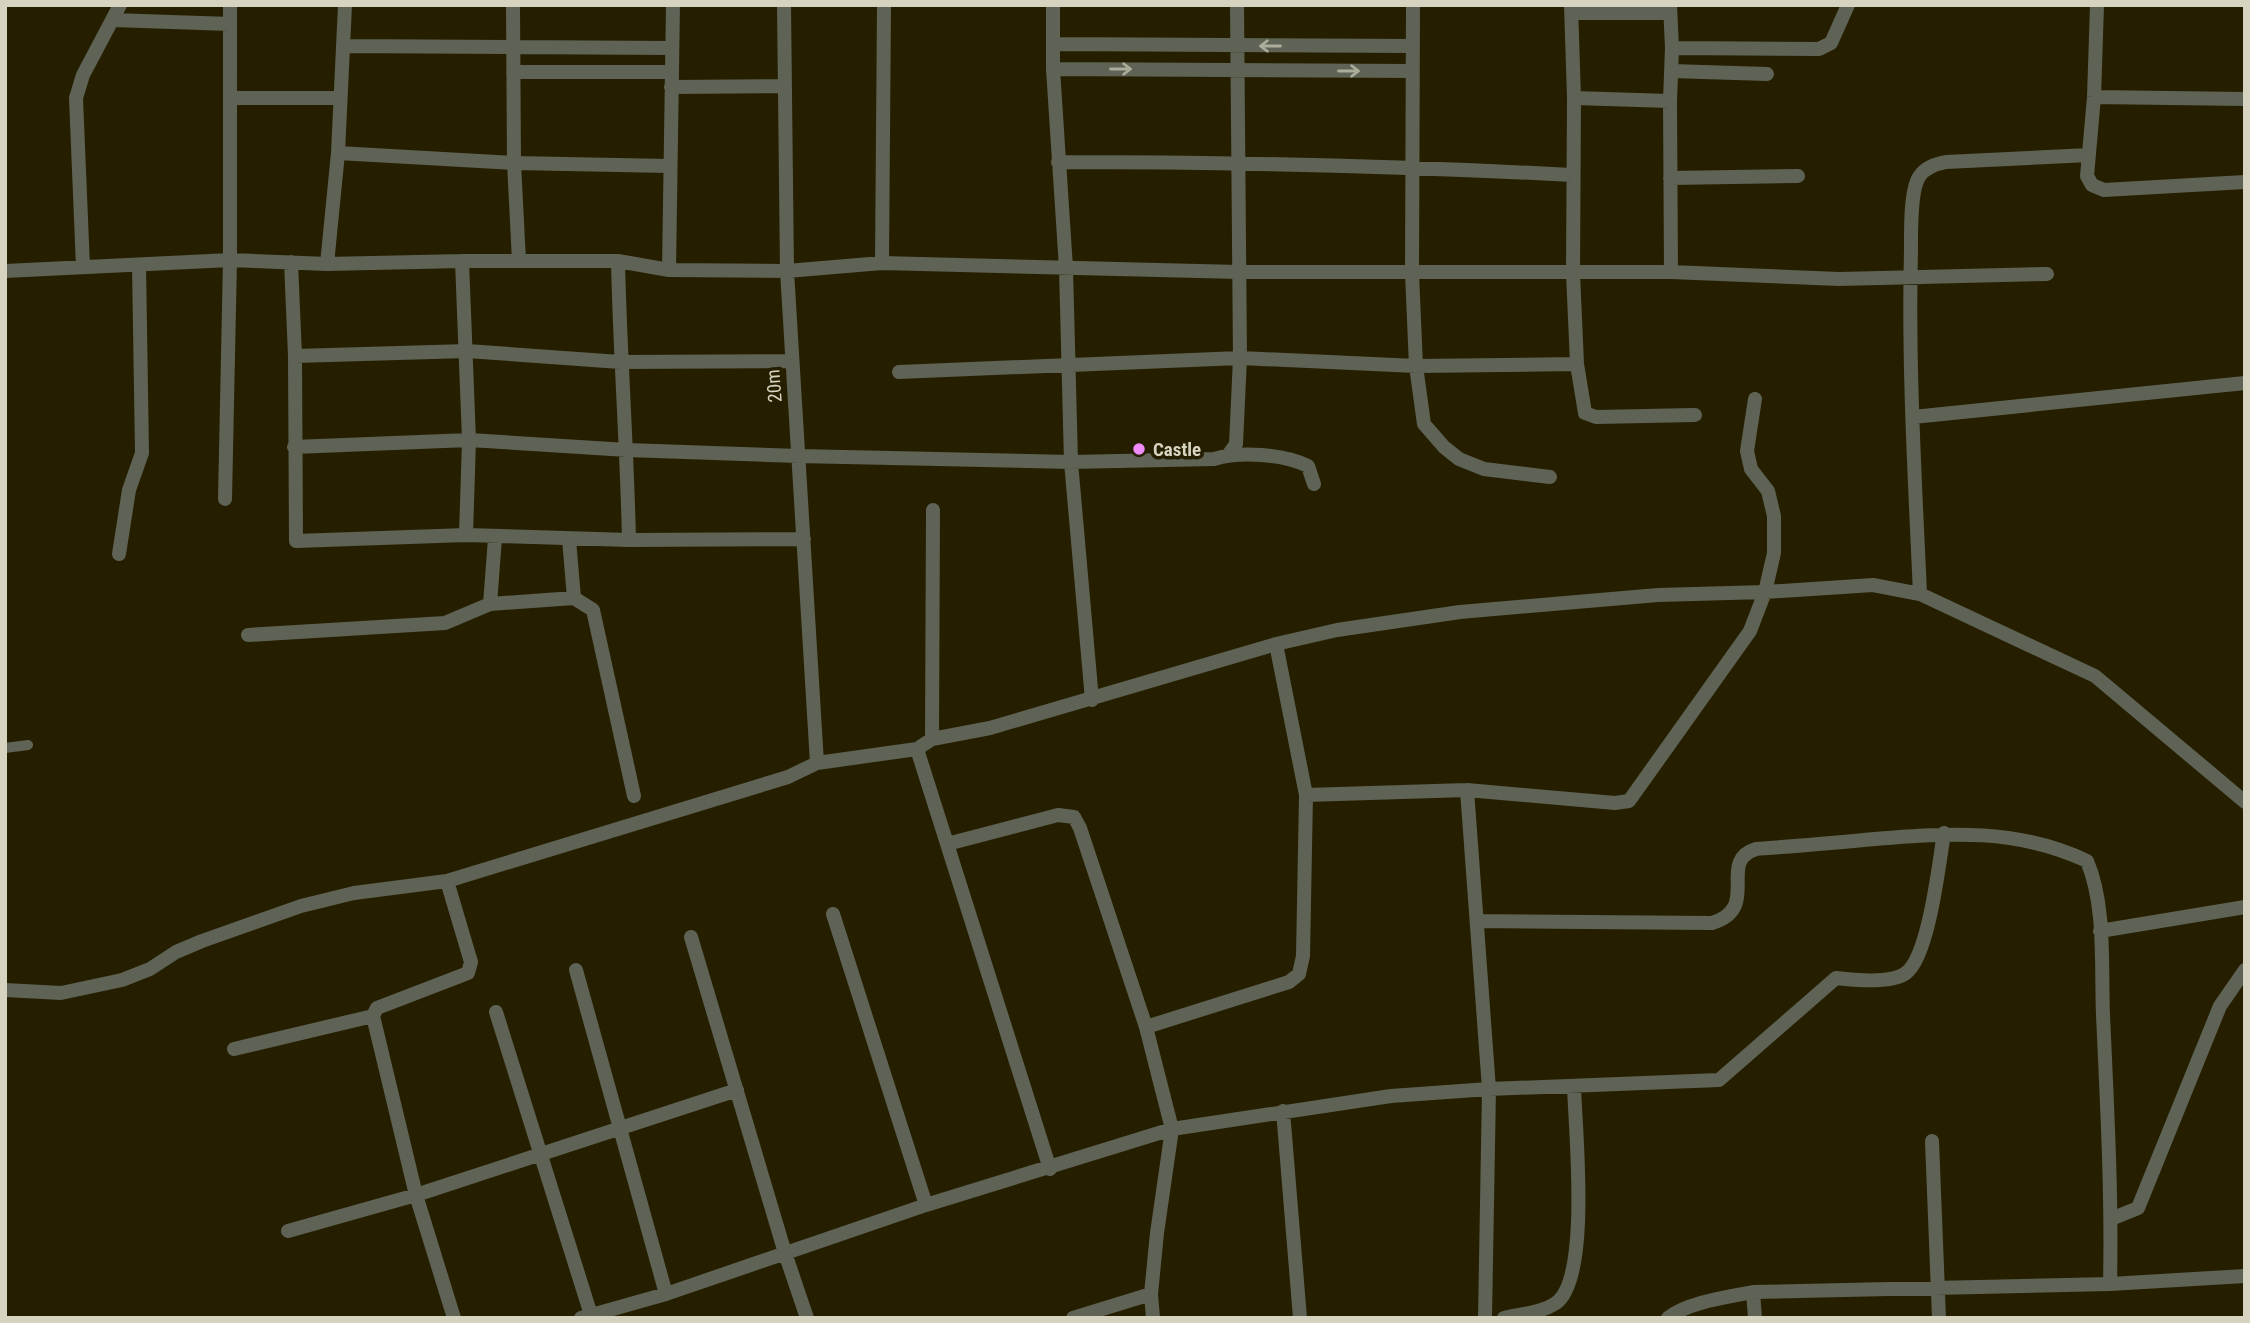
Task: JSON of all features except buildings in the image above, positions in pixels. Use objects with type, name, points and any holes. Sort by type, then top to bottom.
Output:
[{"type":"street","points":[[83,267],[76,98],[83,75],[120,5]]},
{"type":"street","points":[[225,499],[230,260],[230,5]]},
{"type":"street","points":[[327,264],[338,153],[345,5]]},
{"type":"street","points":[[513,5],[514,163],[519,261]]},
{"type":"street","points":[[669,270],[673,5]]},
{"type":"street","name":"20m","points":[[784,5],[787,271],[817,763]]},
{"type":"street","points":[[882,263],[884,5]]},
{"type":"street","points":[[1053,5],[1053,69],[1070,364],[1071,462],[1092,700]]},
{"type":"street","points":[[1229,454],[1236,444],[1240,358],[1237,5]]},
{"type":"street","points":[[1413,5],[1412,273],[1416,366],[1424,424],[1444,447],[1459,459],[1484,469],[1549,477]]},
{"type":"street","points":[[1672,48],[1819,49],[1831,43],[1848,5]]},
{"type":"street","points":[[2096,5],[2094,97],[2087,176],[2092,185],[2104,190],[2245,182]]},
{"type":"street","points":[[1671,272],[1670,9],[1571,9],[1574,98],[1573,274],[1577,364],[1585,413],[1596,417],[1695,415]]},
{"type":"street","points":[[113,20],[230,24]]},
{"type":"street","points":[[1054,44],[1412,46]]},
{"type":"street","points":[[343,46],[672,48]]},
{"type":"street","points":[[1053,69],[1412,71]]},
{"type":"street","points":[[1671,71],[1767,74]]},
{"type":"street","points":[[513,72],[672,72]]},
{"type":"street","points":[[671,88],[785,86]]},
{"type":"street","points":[[2094,97],[2245,99]]},
{"type":"street","points":[[230,98],[340,99]]},
{"type":"street","points":[[1574,98],[1670,101]]},
{"type":"street","points":[[338,153],[514,163],[669,166]]},
{"type":"street","points":[[1920,594],[1910,279],[1912,208],[1918,178],[1931,166],[1946,162],[2089,155]]},
{"type":"street","points":[[1058,162],[1239,162],[1572,175]]},
{"type":"street","points":[[1670,178],[1798,176]]},
{"type":"street","points":[[5,271],[230,260],[327,264],[618,261],[669,270],[787,271],[882,263],[1239,272],[1671,272],[1839,279],[2047,274]]},
{"type":"street","points":[[462,261],[467,351],[466,535]]},
{"type":"street","points":[[618,261],[629,540]]},
{"type":"street","points":[[291,262],[295,356],[296,541],[466,535],[495,538],[629,540],[804,539]]},
{"type":"street","points":[[119,554],[129,490],[142,453],[139,265]]},
{"type":"street","points":[[295,356],[467,351],[620,362],[791,361]]},
{"type":"street","points":[[899,372],[1240,358],[1416,366],[1577,364]]},
{"type":"street","points":[[1913,417],[2245,383]]},
{"type":"street","points":[[1306,795],[1467,790],[1615,803],[1629,801],[1750,631],[1765,592],[1774,553],[1774,516],[1768,491],[1751,469],[1747,451],[1755,399]]},
{"type":"street","points":[[294,447],[468,440],[627,450],[1071,462],[1214,458],[1229,454],[1291,458],[1308,466],[1314,484]]},
{"type":"street","points":[[932,739],[933,510]]},
{"type":"street","points":[[490,604],[495,538]]},
{"type":"street","points":[[569,539],[574,598]]},
{"type":"street","points":[[5,990],[61,993],[122,980],[150,969],[176,952],[202,941],[301,906],[354,893],[447,881],[788,777],[817,763],[917,749],[932,739],[990,728],[1092,700],[1276,644],[1337,630],[1460,612],[1658,595],[1873,585],[1920,594],[2095,676],[2245,802]]},
{"type":"street","points":[[248,635],[445,623],[490,604],[574,598],[593,611],[634,796]]},
{"type":"street","points":[[1146,1027],[1289,982],[1299,974],[1303,956],[1306,795],[1276,644]]},
{"type":"street","points":[[917,749],[1050,1168]]},
{"type":"street","points":[[1467,790],[1489,1089],[1485,1318]]},
{"type":"street","points":[[947,844],[1058,815],[1074,817],[1085,842],[1146,1027],[1172,1129],[1157,1233],[1152,1294],[1153,1318]]},
{"type":"street","points":[[1477,921],[1712,923],[1726,919],[1735,908],[1739,861],[1746,852],[1756,849],[1944,833],[2030,840],[2087,861],[2095,880],[2100,931],[2111,1219],[2110,1284]]},
{"type":"street","points":[[586,1316],[666,1294],[926,1205],[1172,1129],[1391,1096],[1489,1089],[1718,1080],[1836,978],[1887,979],[1905,973],[1917,958],[1926,934],[1944,833]]},
{"type":"street","points":[[447,881],[471,962],[468,973],[377,1008],[373,1016],[415,1195],[454,1318]]},
{"type":"street","points":[[2100,931],[2245,907]]},
{"type":"street","points":[[833,914],[926,1205]]},
{"type":"street","points":[[691,937],[785,1253],[807,1318]]},
{"type":"street","points":[[576,970],[666,1294]]},
{"type":"street","points":[[2111,1219],[2138,1208],[2220,1006],[2245,970]]},
{"type":"street","points":[[496,1012],[541,1154],[586,1316]]},
{"type":"street","points":[[234,1049],[373,1016]]},
{"type":"street","points":[[1504,1318],[1540,1310],[1556,1302],[1566,1292],[1573,1268],[1578,1227],[1574,1086]]},
{"type":"street","points":[[288,1231],[415,1195],[737,1090]]},
{"type":"street","points":[[1283,1111],[1300,1318]]},
{"type":"street","points":[[1932,1141],[1939,1318]]},
{"type":"street","points":[[1668,1318],[1674,1313],[1713,1300],[1754,1292],[2110,1284],[2245,1276]]},
{"type":"street","points":[[1754,1292],[1755,1318]]},
{"type":"street","points":[[1073,1318],[1152,1294]]},
{"type":"street","points":[[586,1316],[606,1318]]},
{"type":"lane","points":[[5,748],[29,745]]},
{"type":"place","name":"Castle","points":[[1139,449]]}]
